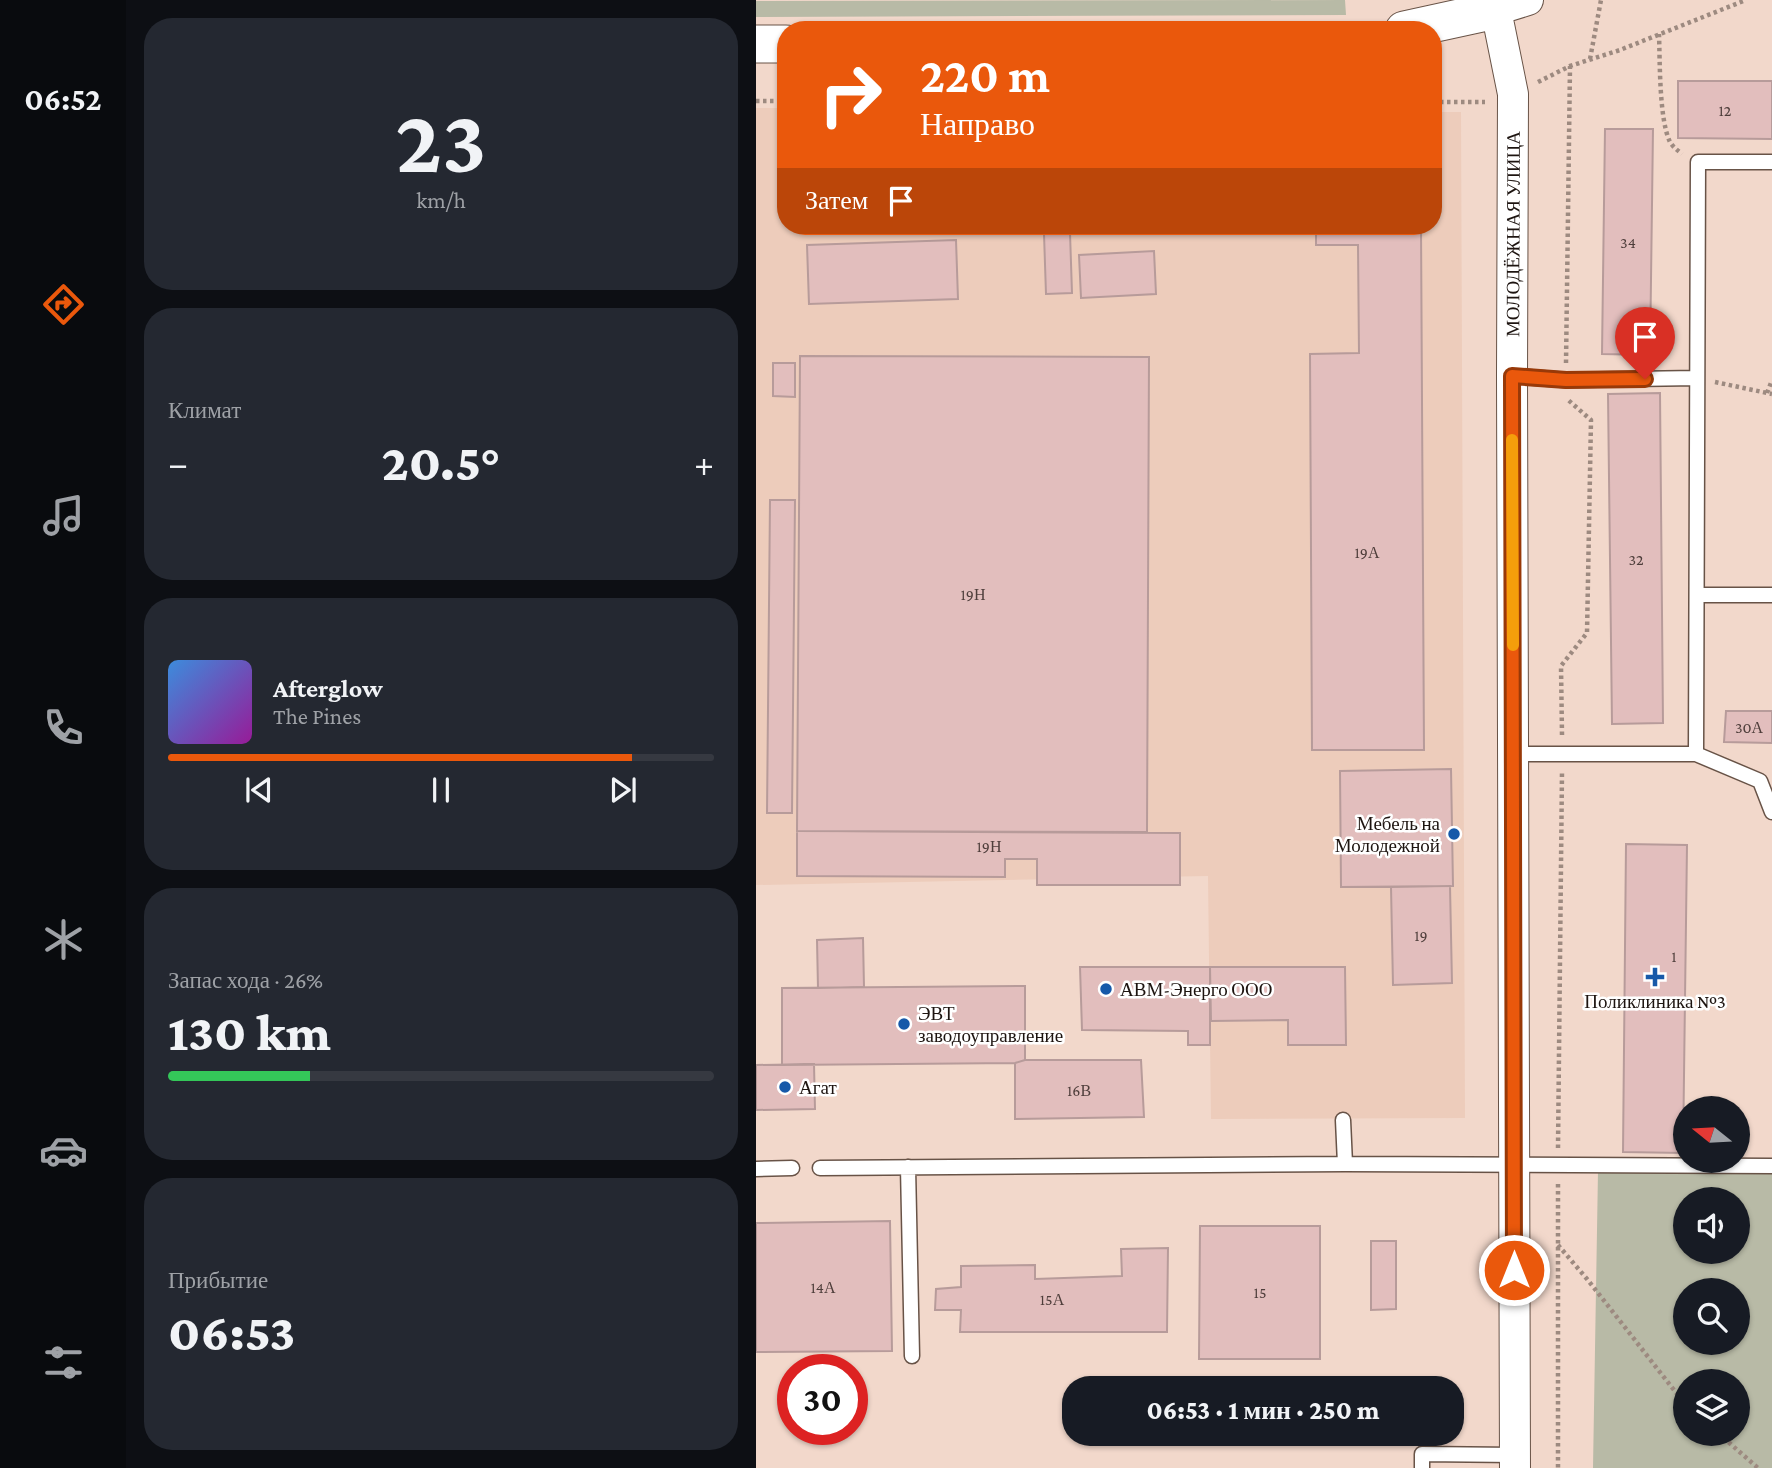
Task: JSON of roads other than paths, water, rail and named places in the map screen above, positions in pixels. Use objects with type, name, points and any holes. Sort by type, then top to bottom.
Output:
[{"type":"street","points":[[1417,21],[1432,11],[1509,4]]},
{"type":"street","name":"МОЛОДЁЖНАЯ УЛИЦА","points":[[1509,4],[1513,94],[1515,1462]]},
{"type":"street","points":[[756,44],[777,44]]},
{"type":"lane","points":[[1696,754],[1698,162],[1772,162]]},
{"type":"lane","points":[[1512,376],[1566,380],[1698,378]]},
{"type":"lane","points":[[1697,595],[1772,595]]},
{"type":"lane","points":[[1514,754],[1696,754],[1766,780],[1772,812]]},
{"type":"lane","points":[[1343,1121],[1345,1164]]},
{"type":"lane","points":[[820,1168],[1345,1164],[1772,1166]]},
{"type":"lane","points":[[908,1167],[912,1356]]},
{"type":"lane","points":[[756,1169],[792,1168]]},
{"type":"lane","points":[[1422,1468],[1422,1454],[1515,1462]]},
{"type":"place","name":"Мебель на Молодежной","points":[[1454,834]]},
{"type":"place","name":"Поликлиника №3","points":[[1655,977]]},
{"type":"place","name":"АВМ-Энерго ООО","points":[[1106,989]]},
{"type":"place","name":"ЭВТ заводоуправление","points":[[904,1024]]},
{"type":"place","name":"Агат","points":[[785,1087]]}]
